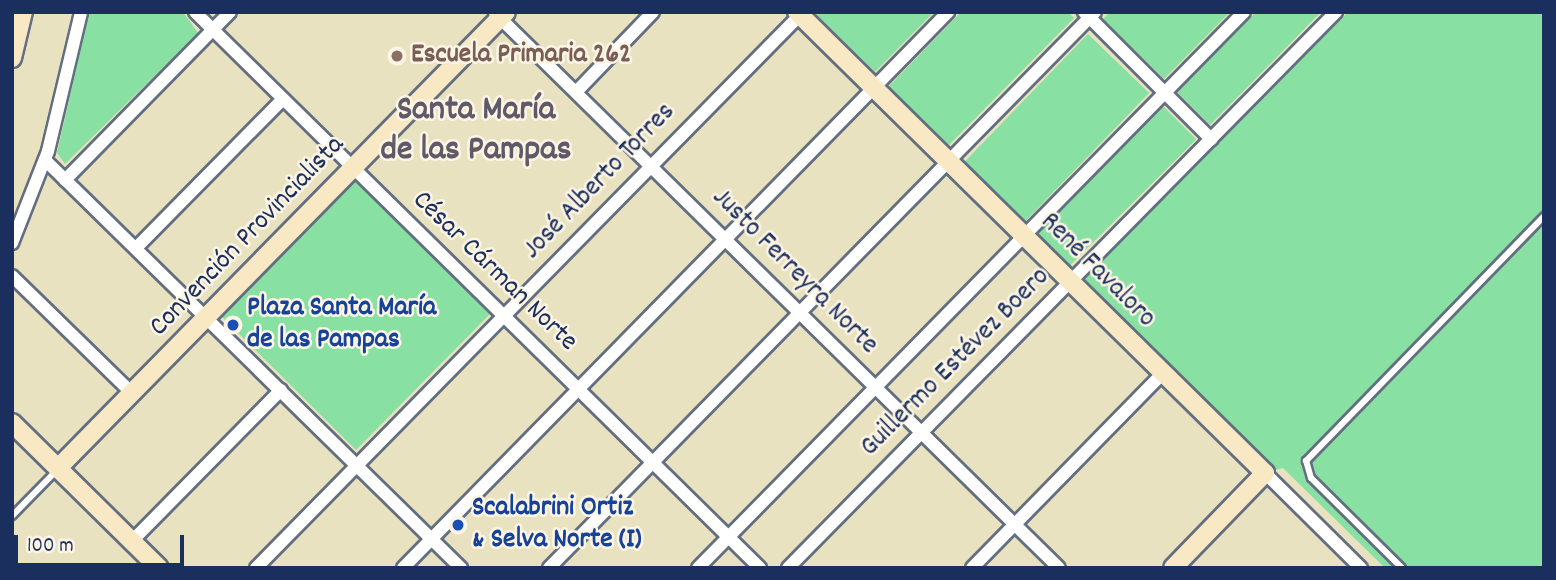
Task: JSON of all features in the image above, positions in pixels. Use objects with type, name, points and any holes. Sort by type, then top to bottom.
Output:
[{"type":"street","points":[[12,58],[23,12]]},
{"type":"street","points":[[12,243],[45,160],[81,12]]},
{"type":"street","name":"César Cárman Norte","points":[[195,12],[760,568]]},
{"type":"street","points":[[65,180],[230,12]]},
{"type":"street","points":[[576,93],[653,12]]},
{"type":"street","points":[[403,568],[948,12]]},
{"type":"street","name":"Guillermo Estévez Boero","points":[[698,568],[1244,12]]},
{"type":"street","name":"Guillermo Estévez Boero","points":[[788,568],[1336,12]]},
{"type":"street","name":"René Favaloro","points":[[800,13],[1361,568]]},
{"type":"street","name":"José Alberto Torres","points":[[256,568],[800,13]]},
{"type":"street","name":"Justo Ferreyra Norte","points":[[500,14],[576,93],[1059,568]]},
{"type":"street","name":"Convención Provincialista","points":[[58,468],[500,14]]},
{"type":"street","points":[[549,568],[948,162],[1089,14],[1211,139]]},
{"type":"street","points":[[136,248],[283,99]]},
{"type":"street","points":[[45,160],[461,568]]},
{"type":"street","points":[[12,276],[132,393]]},
{"type":"street","points":[[972,568],[1163,373]]},
{"type":"street","points":[[132,541],[281,390]]},
{"type":"street","points":[[12,423],[159,568]]},
{"type":"street","points":[[1173,568],[1265,473]]},
{"type":"lane","points":[[1402,568],[1311,478],[1306,461],[1544,216]]},
{"type":"lane","points":[[12,516],[58,468]]},
{"type":"green space","points":[[89,12],[183,12],[198,33],[65,164],[57,153]]},
{"type":"green space","points":[[820,12],[934,12],[875,72],[817,15]]},
{"type":"green space","points":[[961,12],[1068,12],[1074,18],[948,146],[888,87]]},
{"type":"green space","points":[[1110,12],[1230,12],[1164,79],[1103,19]]},
{"type":"green space","points":[[1256,12],[1321,12],[1210,125],[1177,92]]},
{"type":"green space","points":[[1348,12],[1544,12],[1544,568],[1385,568],[1283,468],[1275,470],[1082,281]]},
{"type":"green space","points":[[1088,34],[1149,93],[1025,222],[964,163]]},
{"type":"green space","points":[[1163,106],[1196,139],[1068,267],[1035,234]]},
{"type":"green space","points":[[351,181],[360,183],[491,313],[356,450],[221,316]]},
{"type":"place","name":"Escuela Primaria 262","points":[[397,56]]},
{"type":"place","name":"Plaza Santa María de las Pampas","points":[[233,325]]},
{"type":"place","name":"Scalabrini Ortiz & Selva Norte (I)","points":[[458,525]]},
{"type":"district","name":"Santa María de las Pampas","points":[[476,131]]}]
